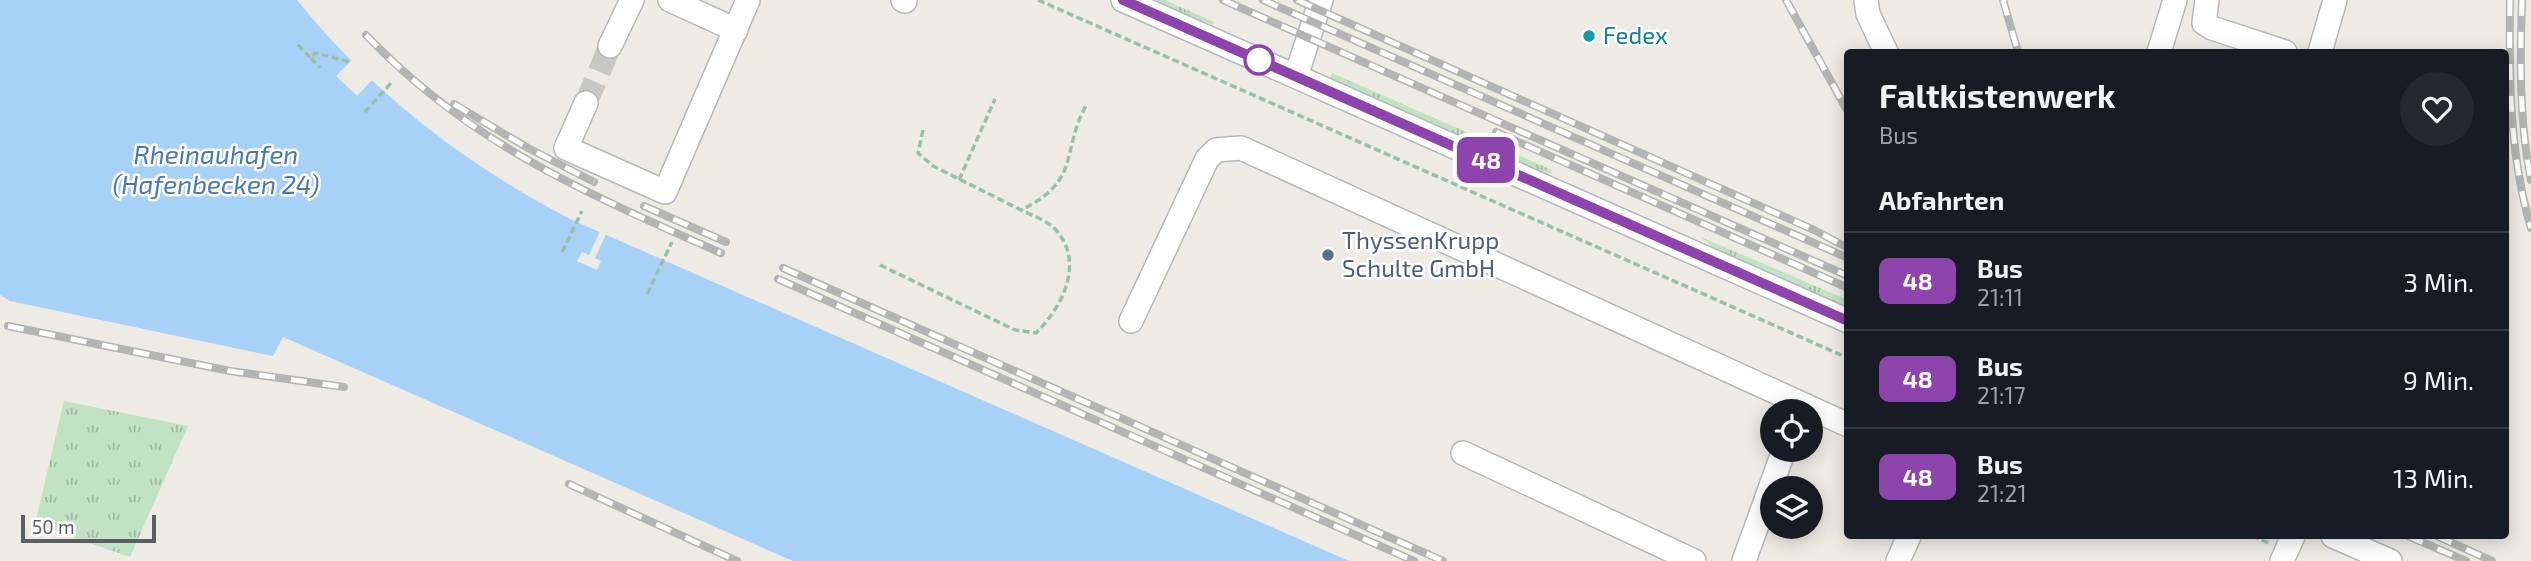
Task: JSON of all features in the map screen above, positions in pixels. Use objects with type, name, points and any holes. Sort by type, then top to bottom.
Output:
[{"type":"street","points":[[610,46],[632,0]]},
{"type":"street","points":[[670,0],[736,30]]},
{"type":"street","points":[[586,103],[566,148],[665,192],[748,0]]},
{"type":"street","points":[[1123,0],[1844,319]]},
{"type":"street","points":[[1296,76],[1321,0]]},
{"type":"street","points":[[1866,0],[1868,14],[1885,49]]},
{"type":"street","points":[[2160,49],[2175,0]]},
{"type":"street","points":[[2207,0],[2204,23],[2211,28],[2276,49]]},
{"type":"street","points":[[2321,49],[2335,0]]},
{"type":"street","points":[[1131,321],[1207,159],[1216,150],[1241,148],[1783,399]]},
{"type":"street","points":[[1823,416],[1844,424]]},
{"type":"street","points":[[1463,453],[1694,561]]},
{"type":"street","points":[[1744,561],[1780,462]]},
{"type":"street","points":[[1898,561],[1908,539]]},
{"type":"street","points":[[2282,561],[2292,539]]},
{"type":"street","points":[[2340,539],[2390,561]]},
{"type":"path","points":[[1038,0],[1844,356]]},
{"type":"path","points":[[298,45],[320,68]]},
{"type":"path","points":[[311,58],[315,53],[349,62]]},
{"type":"path","points":[[365,111],[392,82]]},
{"type":"path","points":[[959,180],[995,99]]},
{"type":"path","points":[[1021,210],[1041,200],[1066,173],[1079,117],[1087,104]]},
{"type":"path","points":[[880,265],[1015,330],[1036,333],[1053,316],[1071,269],[1068,247],[1053,227],[933,166],[918,153],[922,130]]},
{"type":"path","points":[[562,252],[582,211]]},
{"type":"path","points":[[646,294],[673,242]]},
{"type":"green space","points":[[1150,0],[1165,0],[1214,22],[1213,25]]},
{"type":"green space","points":[[1332,73],[1552,170],[1551,173],[1539,173],[1329,80]]},
{"type":"green space","points":[[1701,237],[1844,298],[1844,308],[1715,249]]},
{"type":"green space","points":[[64,401],[188,426],[130,557],[35,524]]},
{"type":"water","name":"Rheinauhafen (Hafenbecken 24)","points":[[0,0],[297,0],[356,65],[422,123],[494,175],[570,219],[1349,561],[793,561],[283,337],[273,356],[10,301],[0,295]]},
{"type":"pier","points":[[352,60],[374,78],[357,96],[336,76]]},
{"type":"pier","points":[[601,229],[607,232],[595,258],[601,261],[597,270],[577,261],[582,252],[589,255]]},
{"type":"tunnel","points":[[586,103],[610,46]]},
{"type":"railway","points":[[1223,0],[1844,274]]},
{"type":"railway","points":[[1263,0],[1844,256]]},
{"type":"railway","points":[[1297,0],[1814,230],[1844,246]]},
{"type":"railway","points":[[1786,0],[1844,105]]},
{"type":"railway","points":[[2003,0],[2017,49]]},
{"type":"railway","points":[[2510,0],[2510,86],[2514,143],[2531,228]]},
{"type":"railway","points":[[2522,0],[2522,113],[2531,180]]},
{"type":"railway","points":[[366,35],[446,107],[488,136],[577,186],[721,253]]},
{"type":"railway","points":[[454,104],[528,148],[594,182]]},
{"type":"railway","points":[[1496,132],[1844,286]]},
{"type":"railway","points":[[644,206],[726,242]]},
{"type":"railway","points":[[783,268],[1443,561]]},
{"type":"railway","points":[[778,279],[1414,561]]},
{"type":"railway","points":[[8,326],[230,371],[344,387]]},
{"type":"railway","points":[[569,484],[737,561]]},
{"type":"railway","points":[[2415,539],[2466,561]]},
{"type":"railway","points":[[2444,539],[2492,561]]},
{"type":"bus line","name":"48","points":[[1123,0],[1844,319]]},
{"type":"place","name":"Fedex","points":[[1589,36]]},
{"type":"place","name":"ThyssenKrupp Schulte GmbH","points":[[1328,255]]}]
